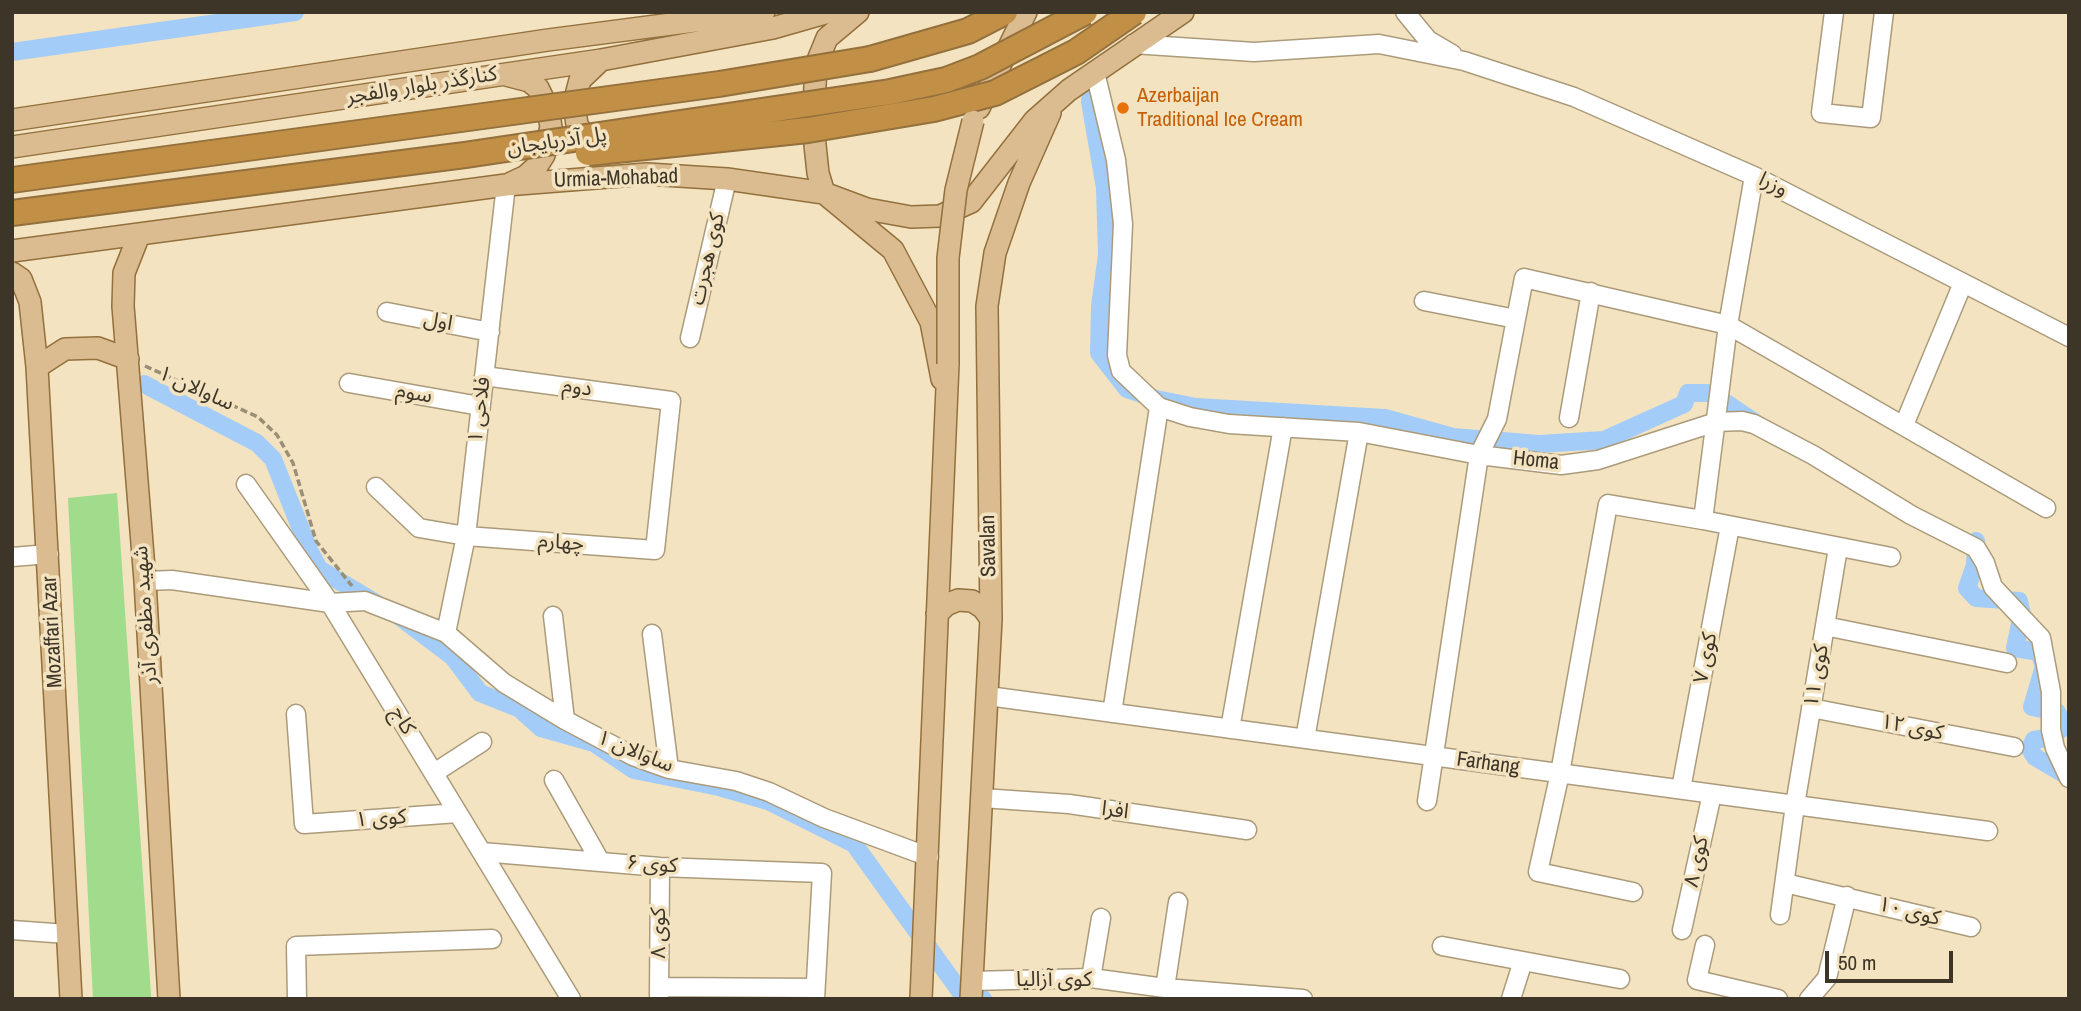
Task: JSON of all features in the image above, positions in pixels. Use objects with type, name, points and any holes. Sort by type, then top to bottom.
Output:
[{"type":"highway","name":"پل آذربایجان","points":[[12,180],[733,82],[870,59],[968,31],[1005,12]]},
{"type":"highway","name":"پل آذربایجان","points":[[12,213],[465,155],[864,96],[946,80],[980,67],[1084,12]]},
{"type":"highway","points":[[465,155],[590,153],[808,130],[934,109],[995,93],[1076,51],[1134,12]]},
{"type":"main road","points":[[12,120],[548,40],[764,12]]},
{"type":"main road","name":"کنارگذر بلوار والفجر","points":[[12,147],[601,60],[773,28],[829,12]]},
{"type":"main road","points":[[858,12],[836,27],[827,38],[816,65],[813,126],[818,173],[824,193],[893,250],[931,322],[946,398]]},
{"type":"main road","points":[[921,999],[948,364],[948,258],[965,147],[990,82],[1026,12]]},
{"type":"main road","name":"Urmia-Mohabad","points":[[12,251],[506,185],[648,174],[727,179],[824,193],[867,209],[911,217],[940,216],[971,202],[1018,140],[1054,104],[1133,44],[1183,12]]},
{"type":"main road","points":[[601,60],[580,80],[574,103],[577,125],[589,144],[612,159],[648,174]]},
{"type":"main road","points":[[499,74],[519,77],[538,88],[548,109],[551,127],[544,155],[537,166],[526,176],[506,185]]},
{"type":"main road","name":"Savalan","points":[[972,990],[991,619],[987,306],[995,253],[1019,183],[1054,104]]},
{"type":"main road","name":"شهید مظفری آذر","points":[[139,235],[124,273],[169,999]]},
{"type":"main road","name":"Mozaffari Azar","points":[[12,273],[21,279],[30,302],[37,367],[71,999]]},
{"type":"main road","points":[[37,367],[65,349],[98,348],[128,359]]},
{"type":"main road","points":[[936,614],[946,605],[958,600],[972,601],[983,608],[991,619]]},
{"type":"street","points":[[1405,12],[1428,40],[1464,61]]},
{"type":"street","points":[[1834,12],[1821,113],[1871,118],[1884,12]]},
{"type":"street","points":[[1133,44],[1254,51],[1379,44],[1464,61]]},
{"type":"street","name":"وزرا","points":[[1464,61],[1574,97],[1754,176],[2069,337]]},
{"type":"street","name":"Homa","points":[[1095,72],[1116,160],[1124,224],[1117,355],[1121,370],[1159,407],[1190,417],[1229,424],[1359,432],[1479,454],[1561,465],[1579,464],[1716,422],[1742,421],[1754,424],[1814,455],[1911,515],[1976,548],[1985,563],[1993,587],[2041,638],[2051,692],[2051,730],[2055,748],[2069,778]]},
{"type":"street","points":[[1703,520],[1728,325],[1754,176]]},
{"type":"street","name":"کوی هجرت","points":[[690,338],[727,179]]},
{"type":"street","name":"فلاحی ۱","points":[[446,633],[466,536],[506,185]]},
{"type":"street","points":[[1426,801],[1479,454],[1497,419],[1524,278],[1728,325],[2046,508]]},
{"type":"street","points":[[1904,425],[1963,283]]},
{"type":"street","points":[[1569,418],[1591,292]]},
{"type":"street","points":[[1424,301],[1516,319]]},
{"type":"street","name":"اول","points":[[387,312],[490,332]]},
{"type":"street","name":"دوم","points":[[484,376],[671,401],[655,550]]},
{"type":"street","name":"سوم","points":[[349,383],[480,406]]},
{"type":"street","points":[[1112,713],[1159,407]]},
{"type":"street","points":[[1230,729],[1283,427]]},
{"type":"street","points":[[1305,739],[1359,432]]},
{"type":"street","name":"کاج","points":[[246,484],[330,603],[571,999]]},
{"type":"street","name":"چهارم","points":[[376,487],[419,528],[466,536],[655,550]]},
{"type":"street","points":[[1633,892],[1538,872],[1560,773],[1608,504],[1891,557]]},
{"type":"street","name":"کوی ۷","points":[[1681,789],[1730,526]]},
{"type":"street","name":"کوی ۱۱","points":[[1780,915],[1795,805],[1838,548]]},
{"type":"street","points":[[12,557],[49,554]]},
{"type":"street","points":[[145,580],[172,580],[330,603]]},
{"type":"street","name":"ساوالان ۱","points":[[330,603],[365,601],[446,633],[504,683],[565,720],[633,756],[669,769],[736,781],[769,792],[824,818],[929,857]]},
{"type":"street","points":[[553,616],[565,720]]},
{"type":"street","points":[[1825,626],[2007,663]]},
{"type":"street","points":[[652,634],[669,769]]},
{"type":"street","name":"Farhang","points":[[988,696],[1988,831]]},
{"type":"street","name":"کوی ۱۲","points":[[1811,708],[2014,747]]},
{"type":"street","name":"کوی ۱","points":[[296,714],[304,824],[458,813]]},
{"type":"street","points":[[434,773],[482,742]]},
{"type":"street","points":[[554,780],[600,861]]},
{"type":"street","name":"کوی ۸","points":[[1682,930],[1712,794]]},
{"type":"street","name":"افرا","points":[[982,798],[1069,804],[1247,830]]},
{"type":"street","name":"کوی ۶","points":[[482,852],[660,867],[822,873],[815,994]]},
{"type":"street","name":"کوی ۸","points":[[659,993],[660,867]]},
{"type":"street","name":"کوی ۱۰","points":[[1784,883],[1971,927]]},
{"type":"street","points":[[1809,999],[1826,978],[1847,896]]},
{"type":"street","points":[[1165,988],[1178,902]]},
{"type":"street","points":[[1091,978],[1101,918]]},
{"type":"street","points":[[12,930],[67,934]]},
{"type":"street","points":[[297,999],[296,946],[492,939]]},
{"type":"street","points":[[1705,945],[1697,980],[1778,999]]},
{"type":"street","points":[[1442,946],[1620,979]]},
{"type":"street","points":[[1511,999],[1523,961]]},
{"type":"street","name":"کوی آزالیا","points":[[972,990],[1091,978],[1217,995],[1303,999]]},
{"type":"street","points":[[659,993],[815,994]]},
{"type":"path","name":"ساوالان ۱","points":[[128,359],[258,417],[277,435],[293,463],[316,541],[365,601]]},
{"type":"green space","points":[[117,493],[151,999],[93,999],[68,498]]},
{"type":"waterway","points":[[12,52],[295,12]]},
{"type":"waterway","points":[[1092,76],[1090,102],[1105,188],[1107,255],[1100,306],[1099,353],[1127,389],[1156,399],[1196,407],[1385,418],[1453,437],[1539,444],[1604,440],[1684,404],[1688,393],[1711,393],[1756,423]]},
{"type":"waterway","points":[[144,384],[257,443],[273,459],[319,569],[376,603]]},
{"type":"waterway","points":[[1976,541],[1975,565],[1967,588],[1976,598],[2019,601],[2022,614],[2015,648],[2039,652],[2044,666],[2032,707],[2057,712],[2064,726],[2052,737],[2034,740],[2030,749],[2035,757],[2069,777]]},
{"type":"waterway","points":[[400,617],[453,657],[480,693],[520,709],[541,728],[594,743],[634,770],[719,787],[768,801],[854,844],[962,994],[983,999]]},
{"type":"place","name":"Azerbaijan Traditional Ice Cream","points":[[1123,108]]}]
